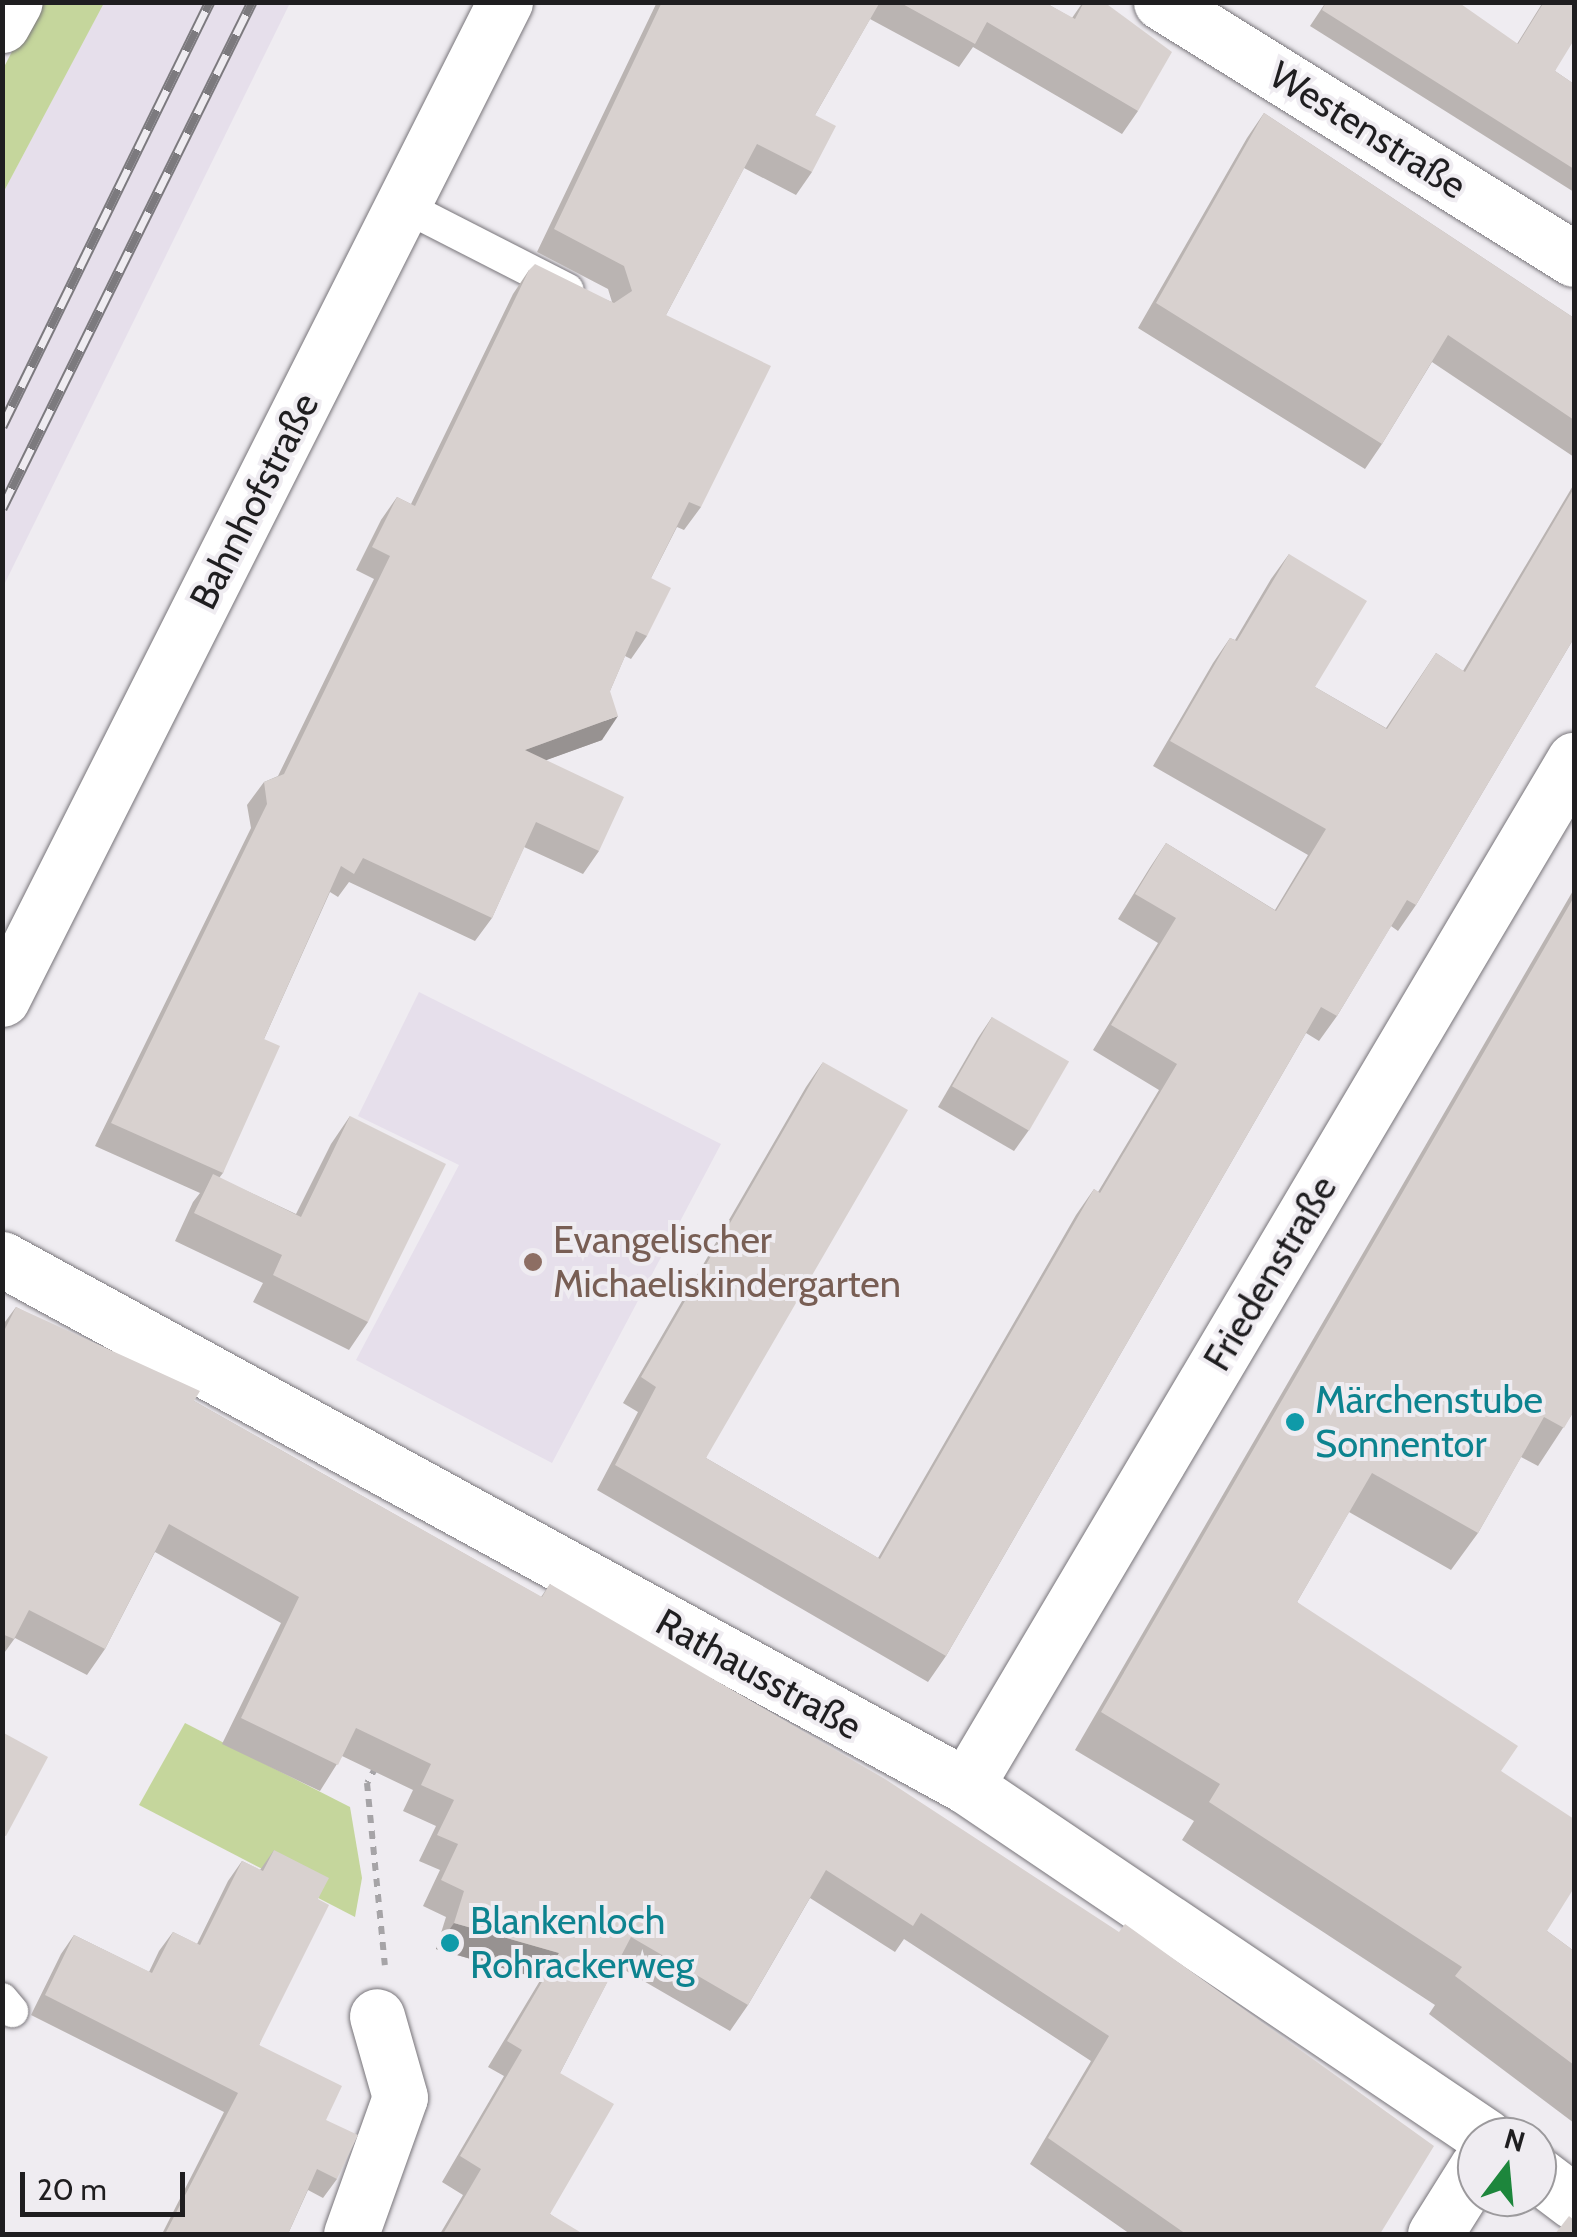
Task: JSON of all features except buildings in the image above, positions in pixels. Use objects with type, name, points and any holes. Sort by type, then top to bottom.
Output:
[{"type":"street","points":[[2,26],[14,2]]},
{"type":"street","name":"Bahnhofstraße","points":[[2,999],[505,2]]},
{"type":"street","name":"Westenstraße","points":[[1161,2],[1574,258]]},
{"type":"street","name":"Friedenstraße","points":[[966,1786],[1574,760]]},
{"type":"street","name":"Rathausstraße","points":[[2,1258],[966,1786],[1457,2117]]},
{"type":"street","points":[[351,2234],[400,2097],[376,2016]]},
{"type":"street","points":[[1435,2234],[1457,2199]]},
{"type":"lane","points":[[402,206],[598,306]]},
{"type":"path","points":[[376,2016],[388,1952],[366,1783],[386,1750]]},
{"type":"shaded area","points":[[104,2],[290,3],[3,587],[3,193]]},
{"type":"shaded area","name":"Evangelischer Michaeliskindergarten","points":[[419,992],[721,1144],[552,1463],[356,1360],[459,1165],[358,1116]]},
{"type":"green space","points":[[37,3],[104,3],[3,193],[3,69]]},
{"type":"green space","points":[[185,1723],[350,1807],[362,1878],[355,1917],[139,1805]]},
{"type":"railway","points":[[2,426],[210,2]]},
{"type":"railway","points":[[2,508],[252,2]]},
{"type":"place","name":"Evangelischer Michaeliskindergarten","points":[[533,1262]]},
{"type":"place","name":"Märchenstube Sonnentor","points":[[1295,1422]]},
{"type":"place","name":"Blankenloch Rohrackerweg","points":[[450,1943]]}]
